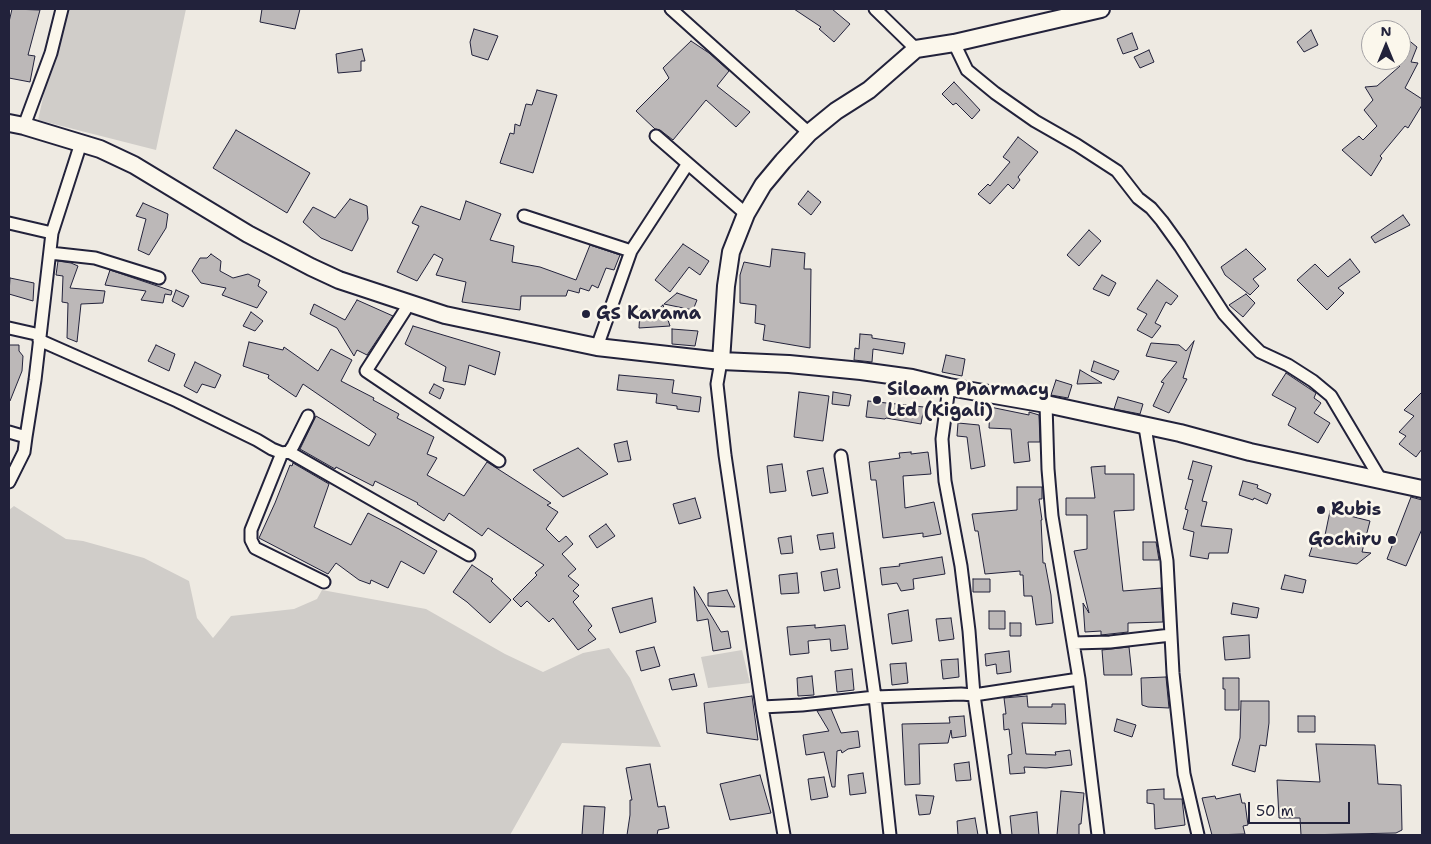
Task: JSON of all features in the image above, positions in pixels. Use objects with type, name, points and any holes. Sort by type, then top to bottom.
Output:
[{"type":"main road","points":[[721,361],[726,286],[731,252],[746,214],[763,185],[809,133],[836,111],[868,90],[916,49],[954,43],[1101,9]]},
{"type":"main road","points":[[16,124],[81,143],[134,165],[248,234],[339,280],[445,315],[597,348],[721,361],[789,364],[912,378],[1180,433],[1250,452],[1422,489]]},
{"type":"street","points":[[16,124],[51,53],[62,9]]},
{"type":"street","points":[[671,9],[809,133]]},
{"type":"street","points":[[875,9],[916,49]]},
{"type":"street","points":[[954,43],[967,70],[986,86],[1035,121],[1117,171],[1138,198],[1151,208],[1162,221],[1224,314],[1244,336],[1260,352],[1288,365],[1313,381],[1330,396],[1381,480]]},
{"type":"street","points":[[656,136],[746,214]]},
{"type":"street","points":[[9,482],[24,452],[52,233],[81,143]]},
{"type":"street","points":[[597,348],[631,251],[688,165]]},
{"type":"street","points":[[524,216],[631,251]]},
{"type":"street","points":[[9,223],[52,233]]},
{"type":"street","points":[[50,253],[95,258],[160,278]]},
{"type":"street","points":[[409,304],[366,371],[499,460]]},
{"type":"street","points":[[9,328],[39,338],[177,401],[272,449],[285,452],[469,555]]},
{"type":"street","points":[[721,361],[717,384],[725,455],[762,706],[784,835]]},
{"type":"street","points":[[949,387],[942,439],[945,481],[961,566],[974,695],[994,835]]},
{"type":"street","points":[[1046,404],[1052,516],[1074,643],[1098,835]]},
{"type":"street","points":[[308,416],[293,446],[285,452],[251,530],[251,540],[256,548],[324,582]]},
{"type":"street","points":[[1145,427],[1165,542],[1173,673],[1184,774],[1198,835]]},
{"type":"street","points":[[9,432],[26,437]]},
{"type":"street","points":[[841,456],[875,697],[890,835]]},
{"type":"street","points":[[1074,643],[1110,642],[1171,635]]},
{"type":"street","points":[[762,706],[802,705],[875,697],[974,695],[1079,679]]},
{"type":"shaded area","points":[[63,9],[186,9],[156,150],[38,120]]},
{"type":"shaded area","points":[[14,506],[66,539],[83,541],[144,558],[189,581],[197,618],[213,638],[231,616],[294,609],[317,599],[322,590],[426,609],[505,654],[543,672],[583,653],[609,648],[630,678],[661,747],[562,743],[510,835],[9,835],[9,510]]},
{"type":"shaded area","points":[[742,650],[750,683],[708,688],[701,657]]},
{"type":"building","points":[[12,9],[40,10],[28,55],[35,56],[30,82],[9,78],[9,22]]},
{"type":"building","points":[[262,9],[300,9],[295,29],[260,22]]},
{"type":"building","points":[[794,9],[832,9],[850,24],[834,42],[819,29],[821,27]]},
{"type":"building","points":[[474,29],[498,36],[488,60],[472,55],[470,42]]},
{"type":"building","points":[[1311,30],[1318,45],[1304,52],[1297,42]]},
{"type":"building","points":[[1132,33],[1138,49],[1123,54],[1117,39]]},
{"type":"building","points":[[691,41],[709,53],[729,71],[717,86],[750,112],[736,127],[706,100],[673,140],[660,130],[655,129],[636,111],[669,78],[663,68]]},
{"type":"building","points":[[1411,42],[1417,47],[1411,62]]},
{"type":"building","points":[[362,49],[365,61],[361,61],[361,71],[338,73],[336,54]]},
{"type":"building","points":[[1149,50],[1154,62],[1140,68],[1134,57]]},
{"type":"building","points":[[1411,62],[1418,63],[1405,88],[1422,99],[1422,105],[1408,128],[1405,126],[1380,156],[1382,158],[1371,176],[1342,150],[1359,136],[1363,140],[1377,126],[1364,110],[1373,100],[1365,87],[1377,86],[1395,70],[1411,70]]},
{"type":"building","points":[[954,82],[980,110],[972,119],[956,103],[953,105],[942,94]]},
{"type":"building","points":[[537,90],[557,95],[533,173],[500,163],[510,133],[514,134],[515,124],[520,126],[526,104],[532,105]]},
{"type":"building","points":[[236,130],[310,173],[287,213],[213,168]]},
{"type":"building","points":[[1018,137],[1038,152],[1018,177],[1020,180],[1013,189],[1008,184],[990,204],[978,194],[988,184],[990,186],[1010,162],[1003,157]]},
{"type":"building","points":[[808,191],[821,202],[811,215],[798,204]]},
{"type":"building","points":[[350,199],[367,206],[368,219],[352,251],[321,238],[303,222],[313,207],[335,218]]},
{"type":"building","points":[[466,201],[501,214],[490,240],[514,246],[512,262],[540,267],[576,280],[590,245],[620,255],[614,270],[606,268],[598,288],[592,285],[589,291],[580,288],[579,293],[568,290],[566,296],[521,296],[520,310],[462,302],[466,282],[436,275],[443,259],[434,254],[417,281],[397,272],[419,226],[412,223],[421,206],[460,220]]},
{"type":"building","points":[[143,203],[168,214],[166,228],[149,255],[138,250],[146,219],[136,216]]},
{"type":"building","points":[[1403,215],[1410,225],[1375,243],[1371,237]]},
{"type":"building","points":[[1089,230],[1101,241],[1079,266],[1067,255]]},
{"type":"building","points":[[683,244],[709,261],[700,275],[689,267],[670,292],[655,280]]},
{"type":"building","points":[[772,249],[805,253],[804,269],[811,269],[810,348],[763,340],[765,325],[755,323],[756,305],[740,303],[740,275],[744,262],[770,267]]},
{"type":"building","points":[[1246,249],[1266,269],[1253,279],[1259,286],[1250,295],[1225,275],[1221,267]]},
{"type":"building","points":[[211,254],[221,261],[220,271],[233,278],[248,274],[260,280],[258,286],[267,292],[257,308],[222,295],[226,288],[201,283],[192,271],[200,258],[207,258]]},
{"type":"building","points":[[1350,259],[1360,272],[1338,288],[1344,293],[1327,310],[1297,280],[1315,264],[1328,277]]},
{"type":"building","points":[[58,261],[78,266],[70,288],[105,291],[103,303],[81,304],[77,342],[67,338],[68,303],[62,302],[63,276],[56,275]]},
{"type":"building","points":[[110,270],[172,291],[171,295],[165,294],[163,303],[141,300],[146,291],[105,285]]},
{"type":"building","points":[[1102,275],[1116,283],[1109,296],[1093,289]]},
{"type":"building","points":[[10,278],[34,283],[33,301],[9,294]]},
{"type":"building","points":[[1157,280],[1178,296],[1171,305],[1166,302],[1155,323],[1161,326],[1152,338],[1137,330],[1147,314],[1137,309]]},
{"type":"building","points":[[176,290],[189,296],[183,307],[172,301]]},
{"type":"building","points":[[677,293],[697,300],[693,310],[664,304]]},
{"type":"building","points":[[1246,294],[1255,303],[1243,317],[1229,305]]},
{"type":"building","points":[[357,300],[393,316],[367,355],[357,350],[354,356],[337,328],[310,314],[314,304],[345,320]]},
{"type":"building","points":[[663,305],[670,326],[639,328],[640,310],[657,310]]},
{"type":"building","points":[[251,312],[263,321],[255,331],[243,326]]},
{"type":"building","points":[[413,326],[500,352],[495,375],[469,365],[465,385],[443,381],[446,367],[405,344]]},
{"type":"building","points":[[672,329],[698,331],[695,346],[672,344]]},
{"type":"building","points":[[860,334],[872,335],[872,338],[905,343],[903,354],[873,349],[872,362],[854,360],[855,348],[859,349]]},
{"type":"building","points":[[1194,341],[1183,378],[1187,379],[1169,413],[1153,406],[1164,383],[1161,382],[1177,362],[1146,356],[1151,343],[1179,345],[1186,351]]},
{"type":"building","points":[[249,342],[283,350],[284,347],[318,371],[331,349],[352,360],[341,381],[374,398],[373,400],[399,414],[397,418],[434,437],[427,454],[437,458],[427,475],[464,496],[487,462],[551,503],[547,505],[558,512],[546,529],[559,542],[566,536],[573,544],[562,554],[576,569],[568,576],[579,585],[573,591],[579,596],[573,602],[592,626],[588,630],[596,639],[578,650],[553,618],[549,622],[527,601],[521,607],[513,599],[537,575],[535,573],[544,565],[488,528],[482,536],[449,513],[444,521],[418,503],[375,481],[373,486],[336,467],[335,469],[300,449],[316,416],[369,446],[376,434],[303,384],[296,397],[268,378],[269,375],[243,366]]},
{"type":"building","points":[[9,345],[19,345],[19,351],[23,356],[22,371],[10,401],[9,401]]},
{"type":"building","points":[[156,345],[175,354],[169,371],[148,361]]},
{"type":"building","points":[[946,355],[965,359],[962,376],[942,372]]},
{"type":"building","points":[[1094,361],[1119,371],[1114,380],[1091,371]]},
{"type":"building","points":[[195,362],[221,375],[215,388],[202,384],[197,393],[184,386]]},
{"type":"building","points":[[1080,370],[1102,383],[1077,384]]},
{"type":"building","points":[[1286,373],[1316,393],[1314,398],[1321,403],[1314,413],[1330,423],[1318,443],[1288,425],[1296,408],[1272,395]]},
{"type":"building","points":[[619,375],[674,380],[672,393],[701,397],[699,412],[677,409],[677,406],[656,403],[657,394],[617,390]]},
{"type":"building","points":[[1056,380],[1072,385],[1068,398],[1051,395]]},
{"type":"building","points":[[434,384],[444,389],[440,399],[429,393]]},
{"type":"building","points":[[799,392],[829,396],[823,441],[794,437]]},
{"type":"building","points":[[833,392],[851,395],[849,406],[832,404]]},
{"type":"building","points":[[1422,392],[1422,449],[1416,457],[1399,444],[1406,436],[1399,432],[1414,416],[1404,410]]},
{"type":"building","points":[[1118,397],[1143,404],[1140,414],[1114,409]]},
{"type":"building","points":[[868,401],[924,407],[921,424],[886,418],[866,417]]},
{"type":"building","points":[[990,407],[1029,415],[1029,412],[1039,415],[1040,442],[1028,442],[1030,461],[1014,463],[1011,429],[989,428]]},
{"type":"building","points":[[958,423],[979,425],[985,466],[971,469],[967,437],[957,436]]},
{"type":"building","points":[[627,441],[631,460],[618,462],[614,444]]},
{"type":"building","points":[[578,448],[608,474],[563,497],[533,470]]},
{"type":"building","points":[[911,452],[911,454],[928,452],[931,474],[903,476],[905,508],[934,502],[941,534],[923,537],[923,533],[883,538],[876,480],[871,480],[869,462],[900,458],[899,453]]},
{"type":"building","points":[[1193,461],[1212,466],[1202,501],[1207,502],[1201,526],[1232,529],[1228,553],[1209,553],[1208,559],[1190,556],[1194,532],[1183,529],[1188,510],[1185,509],[1193,480],[1188,479]]},
{"type":"building","points":[[293,463],[329,484],[314,527],[351,545],[368,513],[437,551],[424,574],[401,561],[388,588],[371,580],[370,584],[359,580],[336,563],[328,574],[259,538],[290,465],[292,466]]},
{"type":"building","points":[[782,464],[786,491],[770,493],[767,466]]},
{"type":"building","points":[[1105,466],[1105,474],[1134,474],[1134,510],[1114,511],[1123,591],[1161,588],[1163,622],[1128,623],[1128,632],[1101,635],[1101,631],[1085,632],[1083,603],[1089,613],[1074,551],[1087,549],[1087,515],[1066,515],[1066,498],[1095,498],[1091,467]]},
{"type":"building","points":[[823,468],[828,493],[812,496],[807,471]]},
{"type":"building","points":[[1243,481],[1258,485],[1257,488],[1271,494],[1267,504],[1254,498],[1253,500],[1239,495]]},
{"type":"building","points":[[1017,487],[1042,487],[1042,499],[1039,499],[1042,520],[1043,563],[1045,563],[1051,595],[1053,623],[1036,625],[1032,596],[1024,596],[1023,575],[1020,575],[1020,571],[985,574],[978,531],[975,531],[972,514],[1017,510]]},
{"type":"building","points":[[1411,497],[1422,500],[1422,529],[1406,566],[1387,559]]},
{"type":"building","points":[[695,498],[701,518],[679,524],[673,504]]},
{"type":"building","points":[[1330,511],[1370,521],[1362,552],[1371,553],[1357,564],[1309,556],[1313,544],[1323,545]]},
{"type":"building","points":[[606,524],[615,536],[597,548],[589,536]]},
{"type":"building","points":[[833,533],[835,548],[820,550],[817,535]]},
{"type":"building","points":[[791,536],[793,553],[781,554],[778,538]]},
{"type":"building","points":[[1143,542],[1156,542],[1159,560],[1143,560]]},
{"type":"building","points":[[942,557],[945,574],[913,579],[914,589],[901,591],[897,583],[882,585],[880,568],[900,566],[899,564]]},
{"type":"building","points":[[472,565],[493,579],[491,581],[511,600],[490,623],[453,592]]},
{"type":"building","points":[[837,569],[840,588],[824,591],[821,572]]},
{"type":"building","points":[[797,573],[799,593],[781,594],[779,575]]},
{"type":"building","points":[[1285,575],[1306,580],[1303,593],[1281,589]]},
{"type":"building","points":[[973,579],[990,579],[990,592],[973,592]]},
{"type":"building","points":[[694,587],[721,632],[728,631],[731,648],[713,651],[708,619],[697,621]]},
{"type":"building","points":[[727,590],[735,607],[708,606],[708,593]]},
{"type":"building","points":[[652,598],[656,622],[620,633],[612,608]]},
{"type":"building","points":[[1233,603],[1259,608],[1257,618],[1231,614]]},
{"type":"building","points":[[908,610],[912,641],[892,644],[888,614]]},
{"type":"building","points":[[989,611],[1005,611],[1005,629],[989,629]]},
{"type":"building","points":[[951,618],[954,639],[939,641],[936,619]]},
{"type":"building","points":[[1010,623],[1021,623],[1021,636],[1010,636]]},
{"type":"building","points":[[815,625],[815,628],[845,625],[848,649],[831,651],[830,639],[808,641],[809,653],[790,655],[787,627]]},
{"type":"building","points":[[1249,635],[1250,658],[1225,660],[1223,637]]},
{"type":"building","points":[[654,647],[660,666],[641,671],[636,651]]},
{"type":"building","points":[[1129,647],[1132,675],[1104,675],[1102,650]]},
{"type":"building","points":[[1009,651],[1011,672],[997,674],[996,664],[986,666],[985,654]]},
{"type":"building","points":[[958,659],[959,677],[943,679],[941,660]]},
{"type":"building","points":[[906,663],[908,683],[892,685],[890,664]]},
{"type":"building","points":[[852,669],[854,690],[837,692],[835,671]]},
{"type":"building","points":[[694,674],[697,686],[672,690],[669,679]]},
{"type":"building","points":[[812,676],[814,695],[798,696],[797,678]]},
{"type":"building","points":[[1166,677],[1169,708],[1142,705],[1141,678]]},
{"type":"building","points":[[1223,678],[1239,678],[1239,710],[1225,710]]},
{"type":"building","points":[[752,696],[758,740],[707,733],[704,703]]},
{"type":"building","points":[[1027,696],[1028,707],[1052,707],[1052,704],[1065,704],[1066,724],[1022,723],[1026,754],[1056,755],[1055,752],[1070,750],[1072,765],[1046,768],[1024,767],[1025,773],[1010,774],[1008,755],[1012,754],[1009,729],[1004,730],[1003,714],[1006,714],[1004,698]]},
{"type":"building","points":[[1241,701],[1269,701],[1266,746],[1260,745],[1255,772],[1232,765],[1240,738]]},
{"type":"building","points":[[831,709],[841,733],[858,731],[860,747],[848,749],[842,753],[841,750],[837,751],[835,787],[832,787],[824,752],[806,755],[803,735],[829,731],[817,711]]},
{"type":"building","points":[[964,716],[966,736],[952,738],[951,730],[948,743],[919,744],[920,784],[905,785],[902,724],[950,723],[949,717]]},
{"type":"building","points":[[1298,716],[1315,716],[1315,732],[1298,732]]},
{"type":"building","points":[[1117,719],[1136,725],[1132,737],[1114,731]]},
{"type":"building","points":[[1316,744],[1375,745],[1378,784],[1401,785],[1402,830],[1396,833],[1301,835],[1300,818],[1279,818],[1277,780],[1320,782]]},
{"type":"building","points":[[969,762],[971,780],[956,781],[954,764]]},
{"type":"building","points":[[650,764],[658,807],[665,806],[669,828],[658,830],[657,835],[627,835],[630,800],[632,800],[626,768]]},
{"type":"building","points":[[863,773],[866,793],[850,795],[848,775]]},
{"type":"building","points":[[760,775],[771,813],[730,820],[720,784]]},
{"type":"building","points":[[824,777],[828,797],[811,800],[808,779]]},
{"type":"building","points":[[1164,789],[1164,799],[1182,799],[1185,825],[1155,829],[1154,804],[1147,803],[1147,790]]},
{"type":"building","points":[[1061,791],[1084,793],[1079,835],[1057,835]]},
{"type":"building","points":[[1240,794],[1242,803],[1245,803],[1248,825],[1243,826],[1245,834],[1212,835],[1202,798],[1215,796],[1216,799]]},
{"type":"building","points":[[916,795],[934,796],[930,814],[919,815]]},
{"type":"building","points":[[584,806],[605,807],[603,835],[582,835]]},
{"type":"building","points":[[1037,812],[1039,835],[1012,835],[1010,816]]},
{"type":"building","points":[[975,818],[978,835],[958,835],[957,821]]},
{"type":"place","name":"GS Karama","points":[[586,314]]},
{"type":"place","name":"Siloam Pharmacy Ltd (Kigali)","points":[[877,400]]},
{"type":"place","name":"Rubis","points":[[1321,510]]},
{"type":"place","name":"Gochiru","points":[[1392,540]]}]
